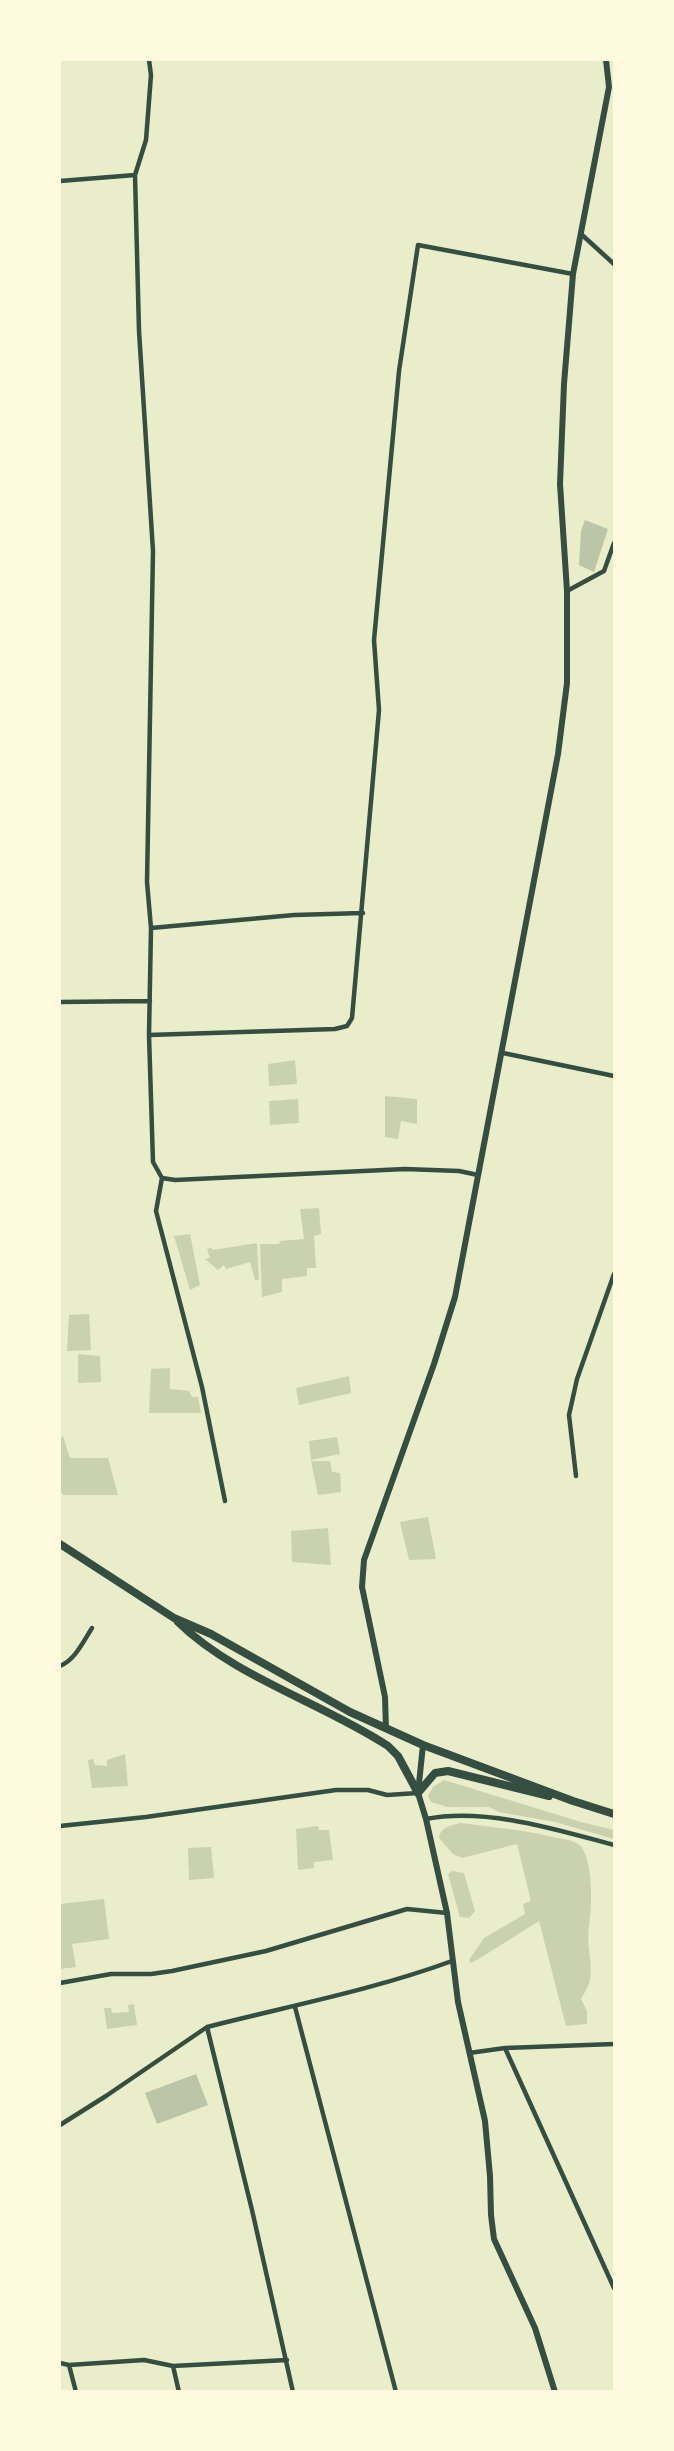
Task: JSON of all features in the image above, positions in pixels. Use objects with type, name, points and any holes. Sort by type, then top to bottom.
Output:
[{"type":"highway","points":[[60,1544],[174,1618],[211,1634],[304,1688],[386,1729],[573,1801],[614,1814]]},
{"type":"highway","points":[[174,1618],[190,1634],[232,1661],[388,1746],[398,1756],[418,1793],[435,1773],[448,1770],[573,1801]]},
{"type":"street","points":[[149,60],[146,140],[135,175],[139,331],[153,551],[147,883],[151,928],[149,1035],[153,1163],[162,1178],[156,1211],[202,1387],[225,1501]]},
{"type":"street","points":[[386,1729],[384,1697],[362,1587],[364,1560],[455,1297],[558,754],[567,683],[566,591],[560,484],[564,384],[573,274],[612,87],[606,60]]},
{"type":"street","points":[[60,181],[135,175]]},
{"type":"street","points":[[581,234],[614,264]]},
{"type":"street","points":[[149,1035],[306,1031],[347,1026],[352,1018],[355,1010],[379,710],[374,640],[400,371],[418,246],[573,274]]},
{"type":"street","points":[[566,591],[604,571],[614,543]]},
{"type":"street","points":[[151,928],[294,915],[363,913]]},
{"type":"street","points":[[60,1002],[150,1001]]},
{"type":"street","points":[[502,1053],[614,1076]]},
{"type":"street","points":[[162,1178],[175,1180],[405,1169],[459,1171],[478,1175]]},
{"type":"street","points":[[576,1476],[569,1415],[577,1379],[614,1273]]},
{"type":"street","points":[[60,1666],[67,1663],[92,1628]]},
{"type":"street","points":[[423,1745],[418,1793],[447,1913],[458,2002],[485,2120],[494,2239],[535,2328],[555,2392]]},
{"type":"street","points":[[60,1826],[146,1817],[336,1790],[368,1790],[387,1795],[418,1793]]},
{"type":"street","points":[[426,1819],[471,1816],[511,1821],[614,1845]]},
{"type":"street","points":[[60,1983],[111,1974],[172,1972],[266,1951],[407,1909],[447,1913]]},
{"type":"street","points":[[60,2124],[207,2027],[295,2007],[406,1977],[452,1961]]},
{"type":"street","points":[[295,2007],[396,2392]]},
{"type":"street","points":[[207,2027],[293,2392]]},
{"type":"street","points":[[470,2053],[505,2048],[614,2044]]},
{"type":"street","points":[[505,2048],[614,2288]]},
{"type":"street","points":[[60,2363],[69,2365],[144,2360],[173,2366],[287,2361]]},
{"type":"street","points":[[69,2365],[76,2392]]},
{"type":"street","points":[[173,2366],[179,2392]]},
{"type":"green space","points":[[295,1060],[297,1084],[269,1086],[268,1064]]},
{"type":"green space","points":[[385,1096],[417,1099],[417,1124],[401,1121],[398,1139],[385,1137]]},
{"type":"green space","points":[[298,1099],[299,1123],[270,1125],[269,1101]]},
{"type":"green space","points":[[319,1208],[321,1234],[314,1236],[316,1268],[307,1268],[307,1276],[282,1279],[282,1292],[262,1297],[260,1244],[279,1244],[280,1241],[304,1239],[300,1209]]},
{"type":"green space","points":[[190,1234],[200,1285],[190,1290],[174,1236]]},
{"type":"green space","points":[[257,1243],[259,1280],[255,1280],[250,1262],[226,1269],[224,1265],[218,1270],[205,1259],[210,1258],[207,1249]]},
{"type":"green space","points":[[89,1314],[91,1350],[67,1351],[69,1315]]},
{"type":"green space","points":[[78,1354],[100,1356],[101,1382],[78,1383]]},
{"type":"green space","points":[[170,1368],[170,1389],[189,1391],[192,1397],[198,1397],[201,1413],[149,1413],[151,1369]]},
{"type":"green space","points":[[349,1376],[351,1393],[299,1405],[296,1388]]},
{"type":"green space","points":[[63,1436],[70,1458],[108,1458],[118,1495],[64,1495],[60,1492],[60,1438]]},
{"type":"green space","points":[[337,1437],[340,1454],[311,1460],[309,1441]]},
{"type":"green space","points":[[311,1461],[330,1461],[332,1472],[340,1473],[341,1492],[318,1495]]},
{"type":"green space","points":[[428,1517],[436,1559],[409,1560],[400,1522]]},
{"type":"green space","points":[[328,1528],[331,1565],[292,1562],[291,1531]]},
{"type":"green space","points":[[125,1754],[128,1786],[92,1788],[88,1760],[93,1759],[95,1765],[107,1766],[107,1760]]},
{"type":"green space","points":[[444,1780],[614,1830],[614,1839],[555,1822],[499,1812],[489,1807],[448,1807],[431,1802],[428,1796],[433,1787]]},
{"type":"green space","points":[[460,1823],[568,1840],[578,1844],[583,1850],[589,1870],[591,1895],[588,1933],[591,1974],[589,1985],[581,1999],[587,2011],[587,2024],[566,2026],[539,1921],[477,1960],[471,1963],[469,1960],[484,1938],[525,1914],[523,1904],[531,1901],[517,1844],[462,1858],[453,1854],[439,1838],[444,1829]]},
{"type":"green space","points":[[318,1826],[319,1830],[329,1830],[333,1860],[314,1862],[314,1868],[298,1870],[296,1829]]},
{"type":"green space","points":[[211,1847],[214,1878],[189,1880],[188,1848]]},
{"type":"green space","points":[[452,1871],[464,1873],[475,1911],[469,1918],[460,1917],[448,1874]]},
{"type":"green space","points":[[104,1899],[109,1939],[72,1944],[76,1967],[60,1969],[60,1904]]},
{"type":"green space","points":[[134,2004],[137,2025],[107,2029],[104,2008],[111,2008],[112,2013],[129,2012],[128,2005]]},
{"type":"building","points":[[585,520],[608,529],[594,572],[579,565],[581,531]]},
{"type":"building","points":[[196,2074],[208,2105],[157,2124],[145,2093]]}]
